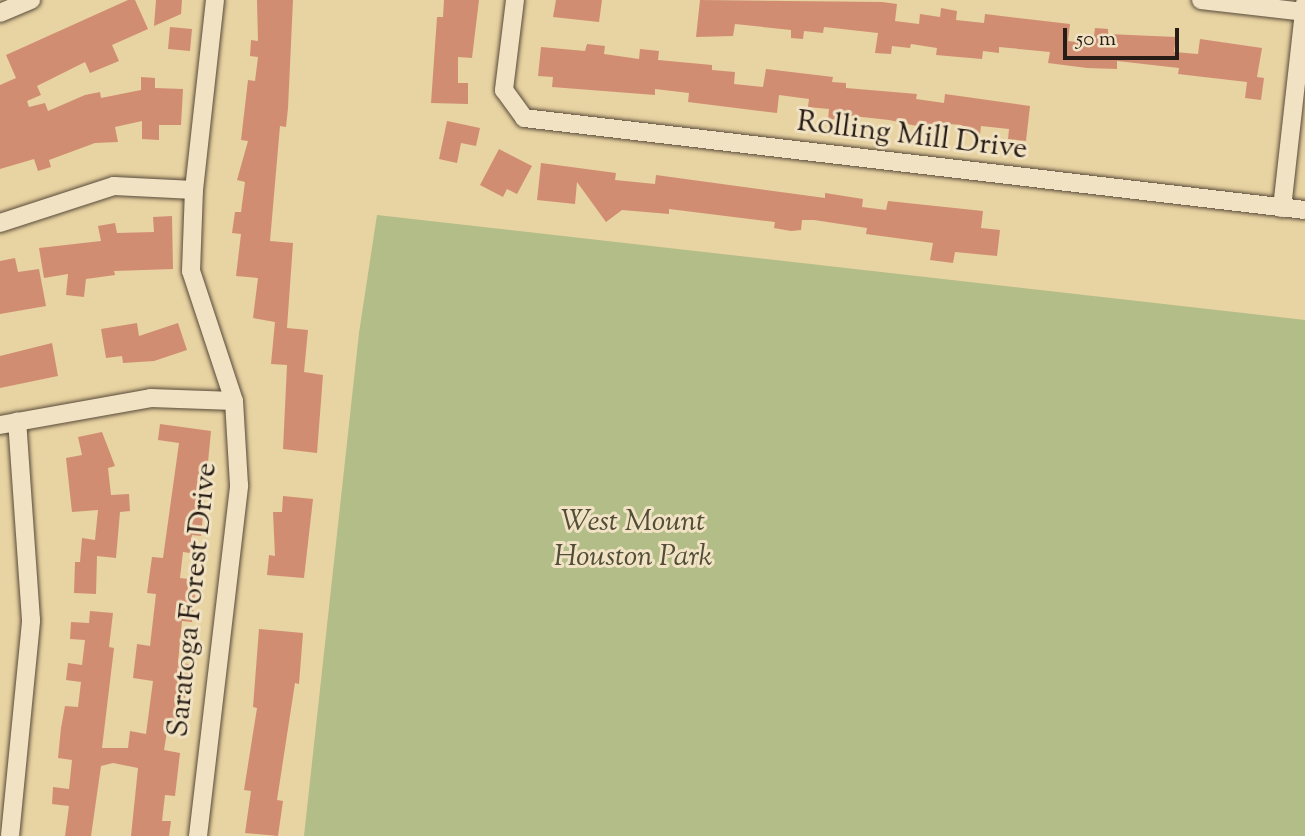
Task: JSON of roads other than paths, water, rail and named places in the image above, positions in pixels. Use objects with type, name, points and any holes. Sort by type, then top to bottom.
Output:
[{"type":"street","points":[[0,13],[31,0]]},
{"type":"street","name":"Saratoga Forest Drive","points":[[198,836],[239,485],[234,401],[191,271],[194,190],[215,0]]},
{"type":"street","name":"Rolling Mill Drive","points":[[515,0],[504,90],[524,118],[585,128],[1305,211]]},
{"type":"street","points":[[1201,0],[1305,9],[1282,208]]},
{"type":"street","points":[[0,223],[114,186],[194,190]]},
{"type":"street","points":[[10,836],[31,620],[9,423],[151,398],[234,401]]},
{"type":"park label","name":"West Mount Houston Park","points":[[633,540]]}]
